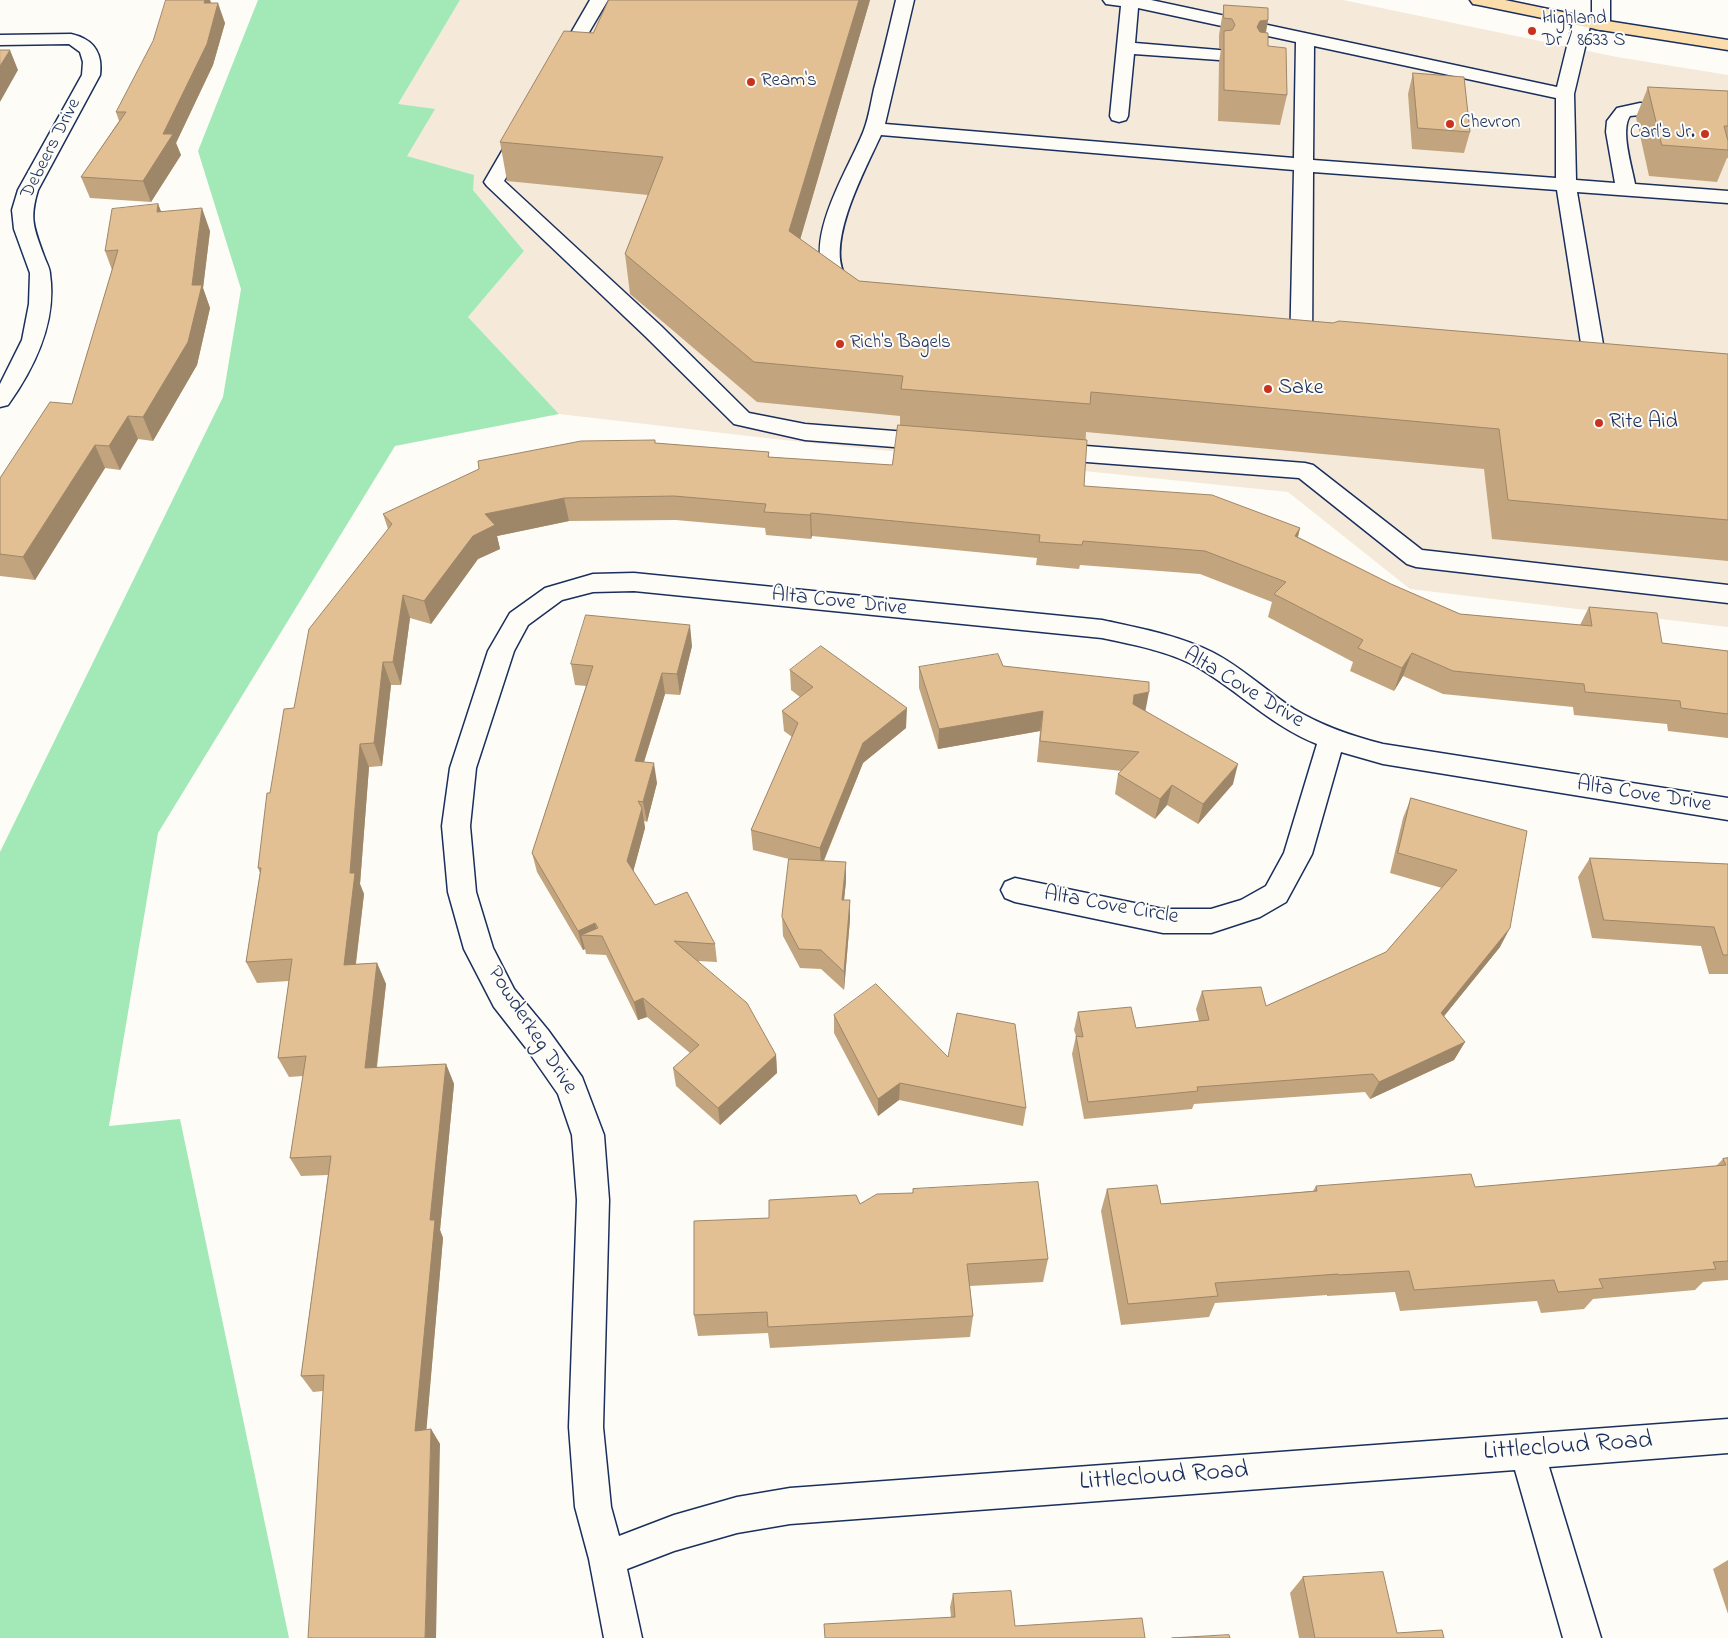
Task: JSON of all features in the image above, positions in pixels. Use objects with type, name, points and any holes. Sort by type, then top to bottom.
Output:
[{"type":"main road","points":[[1478,0],[1582,22],[1728,45]]},
{"type":"street","points":[[554,78],[599,0]]},
{"type":"street","points":[[868,303],[847,289],[834,275],[831,263],[831,233],[841,201],[874,129],[905,0]]},
{"type":"street","points":[[1110,0],[1128,0],[1305,40],[1565,94]]},
{"type":"street","points":[[1119,116],[1126,48],[1128,0]]},
{"type":"street","points":[[1601,0],[1601,25]]},
{"type":"street","points":[[1582,22],[1565,94],[1566,184],[1594,356]]},
{"type":"street","name":"Debeers Drive","points":[[0,40],[57,38],[80,42],[90,52],[93,63],[91,75],[28,190],[22,210],[24,228],[40,273],[40,304],[33,340],[15,379],[0,400]]},
{"type":"street","points":[[1305,40],[1296,60],[1302,165],[1291,351],[1323,354]]},
{"type":"street","points":[[1126,48],[1219,54]]},
{"type":"street","points":[[1626,189],[1616,132],[1616,121],[1624,112],[1640,109],[1728,115]]},
{"type":"street","points":[[534,112],[494,182],[653,331],[742,419],[805,432],[952,444]]},
{"type":"street","points":[[874,129],[1302,165],[1728,197]]},
{"type":"street","points":[[1030,450],[1305,471],[1416,558],[1728,594]]},
{"type":"street","name":"Alta Cove Drive","points":[[634,582],[1102,629],[1164,643],[1204,660],[1242,683],[1285,716],[1331,740],[1383,754],[1728,809]]},
{"type":"street","name":"Powderkeg Drive","points":[[623,1638],[607,1559],[593,1507],[586,1427],[593,1200],[588,1135],[571,1087],[537,1039],[504,998],[479,949],[462,892],[456,826],[462,768],[500,651],[519,619],[554,594],[594,583],[634,582]]},
{"type":"street","name":"Alta Cove Circle","points":[[1015,890],[1163,921],[1211,921],[1250,909],[1276,894],[1298,854],[1331,740]]},
{"type":"street","name":"Littlecloud Road","points":[[607,1559],[674,1533],[737,1515],[790,1506],[1728,1436]]},
{"type":"street","points":[[1527,1450],[1582,1638]]},
{"type":"shaded area","points":[[460,0],[1343,0],[1617,57],[1728,75],[1728,627],[1410,589],[1288,492],[783,440],[559,414],[468,317],[524,251],[473,190],[473,175],[407,156],[397,105]]},
{"type":"green space","points":[[258,0],[460,0],[398,104],[435,109],[407,156],[474,175],[473,190],[524,251],[468,317],[559,414],[395,446],[158,833],[109,1126],[180,1119],[289,1638],[0,1638],[0,852],[223,397],[241,289],[198,151]]},
{"type":"building","points":[[166,0],[205,0],[204,3],[218,3],[207,44],[163,134],[173,134],[143,181],[81,177],[126,112],[116,112],[153,41]]},
{"type":"building","points":[[609,0],[859,0],[789,231],[859,281],[1333,323],[1339,321],[1728,354],[1728,520],[1508,500],[1499,429],[1091,392],[1090,404],[901,389],[903,376],[754,362],[625,254],[663,157],[500,142],[564,31],[593,33]]},
{"type":"building","points":[[1224,5],[1268,8],[1268,20],[1260,21],[1257,27],[1260,32],[1268,33],[1268,46],[1286,48],[1287,95],[1224,90],[1224,31],[1232,30],[1235,25],[1232,19],[1224,18]]},
{"type":"building","points":[[0,50],[10,50],[0,66]]},
{"type":"building","points":[[1413,73],[1464,77],[1470,132],[1418,128]]},
{"type":"building","points":[[1648,87],[1728,91],[1728,126],[1724,126],[1728,150],[1662,145]]},
{"type":"building","points":[[158,204],[157,212],[202,208],[192,285],[202,285],[188,342],[143,417],[128,416],[109,446],[95,445],[23,557],[0,554],[0,478],[50,402],[72,404],[118,250],[105,251],[112,209]]},
{"type":"building","points":[[898,425],[1087,440],[1084,486],[1212,495],[1300,528],[1295,536],[1391,584],[1460,614],[1592,626],[1589,607],[1657,613],[1662,643],[1728,651],[1728,714],[1681,708],[1680,701],[1585,692],[1584,684],[1453,671],[1412,653],[1402,668],[1358,648],[1363,640],[1274,594],[1286,582],[1205,551],[1083,541],[1082,545],[1039,542],[1040,535],[811,513],[810,515],[764,512],[766,504],[674,496],[564,498],[485,514],[495,525],[473,536],[424,601],[403,595],[393,662],[383,662],[374,743],[360,744],[350,873],[355,873],[344,965],[377,963],[365,1068],[446,1064],[430,1220],[435,1220],[415,1431],[431,1429],[425,1638],[308,1638],[324,1375],[301,1376],[331,1156],[290,1158],[306,1056],[278,1058],[292,959],[246,962],[261,868],[258,868],[267,793],[270,793],[284,709],[294,708],[309,629],[392,524],[383,514],[479,469],[478,461],[581,441],[655,440],[655,443],[769,452],[768,457],[892,465]]},
{"type":"building","points":[[586,615],[690,625],[677,674],[662,673],[635,761],[654,763],[643,802],[638,801],[642,808],[627,861],[655,905],[687,892],[715,944],[674,941],[747,1003],[776,1055],[718,1108],[673,1068],[699,1045],[643,998],[634,1002],[602,936],[581,935],[598,928],[595,923],[578,931],[532,853],[593,666],[571,664]]},
{"type":"building","points":[[821,646],[907,708],[863,743],[820,848],[751,830],[798,723],[782,711],[813,687],[790,670]]},
{"type":"building","points":[[998,654],[1003,666],[1149,682],[1149,692],[1134,695],[1133,704],[1238,764],[1203,804],[1172,785],[1160,799],[1118,774],[1139,752],[1040,741],[1043,711],[939,729],[919,667]]},
{"type":"building","points":[[1411,798],[1527,831],[1510,928],[1441,1013],[1465,1042],[1379,1082],[1373,1074],[1197,1087],[1198,1091],[1088,1102],[1076,1036],[1083,1037],[1078,1012],[1131,1007],[1136,1028],[1209,1020],[1202,991],[1261,987],[1266,1006],[1386,952],[1457,870],[1398,853]]},
{"type":"building","points":[[1590,858],[1728,864],[1728,955],[1723,955],[1714,927],[1604,920]]},
{"type":"building","points":[[789,859],[846,862],[842,900],[850,900],[844,972],[821,950],[799,949],[782,917]]},
{"type":"building","points":[[876,984],[948,1057],[957,1013],[1015,1024],[1026,1108],[900,1083],[878,1099],[834,1015]]},
{"type":"building","points":[[1728,1158],[1728,1261],[1713,1262],[1716,1269],[1599,1279],[1603,1288],[1558,1292],[1554,1280],[1414,1290],[1409,1271],[1215,1283],[1218,1296],[1128,1304],[1107,1189],[1157,1185],[1161,1204],[1317,1191],[1316,1186],[1471,1174],[1475,1187],[1726,1165],[1723,1159]]},
{"type":"building","points":[[1038,1182],[1048,1259],[967,1264],[973,1316],[768,1327],[767,1312],[694,1315],[694,1221],[769,1218],[769,1200],[856,1195],[860,1204],[877,1194],[913,1193],[913,1189]]},
{"type":"building","points":[[1383,1572],[1397,1633],[1442,1630],[1444,1638],[1315,1638],[1303,1577]]},
{"type":"building","points":[[1011,1591],[1015,1626],[1142,1618],[1145,1638],[825,1638],[824,1624],[955,1617],[953,1594]]},
{"type":"building","points":[[1229,1635],[1230,1638],[1172,1638]]},
{"type":"place","name":"Highland Dr / 8633 S","points":[[1532,31]]},
{"type":"place","name":"Ream's","points":[[751,82]]},
{"type":"place","name":"Chevron","points":[[1450,124]]},
{"type":"place","name":"Carl's Jr.","points":[[1705,134]]},
{"type":"place","name":"Rich's Bagels","points":[[840,344]]},
{"type":"place","name":"Sake","points":[[1268,389]]},
{"type":"place","name":"Rite Aid","points":[[1599,423]]}]
